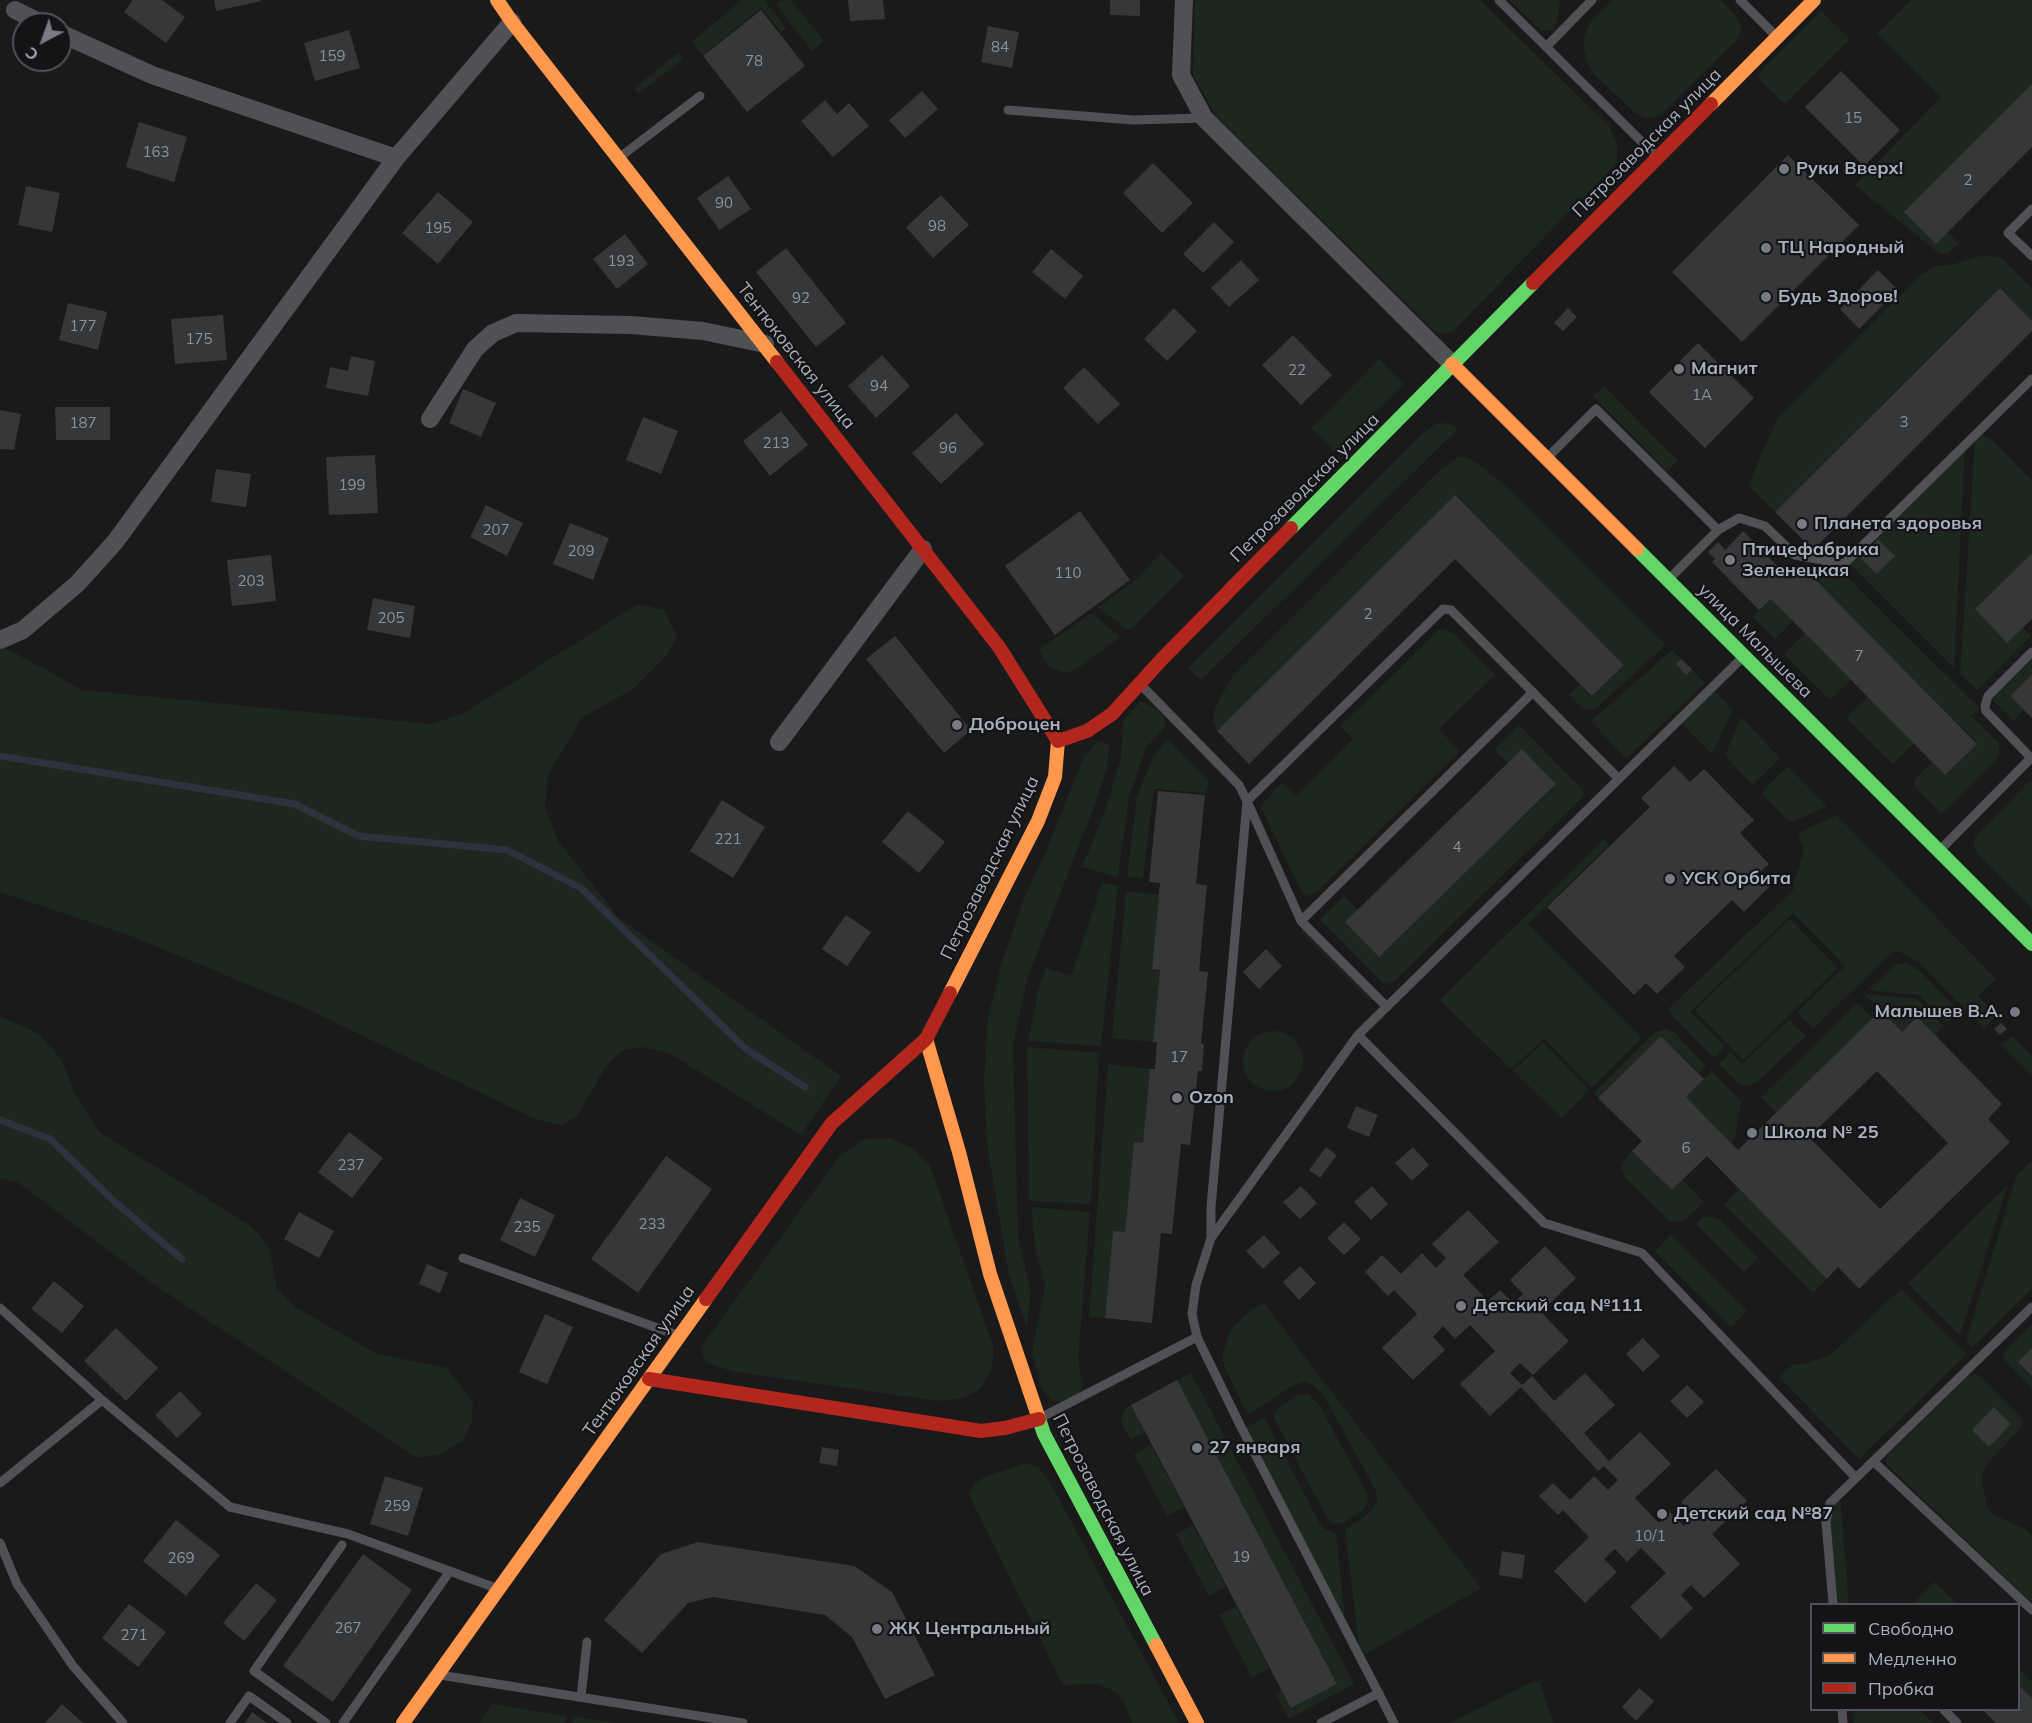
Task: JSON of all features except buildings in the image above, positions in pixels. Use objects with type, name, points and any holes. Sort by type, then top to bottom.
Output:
[{"type":"street","name":"Тентюковская улица","points":[[497,0],[999,647],[1058,741]]},
{"type":"street","points":[[1184,0],[1181,75],[1204,118],[1452,364]]},
{"type":"street","name":"Петрозаводская улица","points":[[1197,1723],[1051,1449],[1039,1419],[990,1274],[959,1152],[926,1040],[1038,821],[1055,777],[1058,741],[1087,731],[1112,714],[1452,364],[1814,0]]},
{"type":"street","points":[[15,10],[19,12]]},
{"type":"street","points":[[0,640],[23,630],[77,584],[115,542],[396,158],[512,22]]},
{"type":"street","points":[[72,38],[152,75],[396,158]]},
{"type":"street","points":[[430,419],[475,349],[493,333],[516,323],[631,325],[703,331],[765,344]]},
{"type":"street","name":"улица Малышева","points":[[1452,364],[2032,944]]},
{"type":"street","points":[[779,742],[923,549]]},
{"type":"street","name":"Тентюковская улица","points":[[403,1723],[832,1123],[926,1040]]},
{"type":"street","points":[[649,1379],[981,1431],[1005,1428],[1039,1419]]},
{"type":"lane","points":[[1499,0],[1658,157]]},
{"type":"lane","points":[[1740,0],[1777,37]]},
{"type":"lane","points":[[1546,47],[1588,2]]},
{"type":"lane","points":[[618,158],[700,96]]},
{"type":"lane","points":[[1008,110],[1133,120],[1204,118]]},
{"type":"lane","points":[[2032,209],[2008,233],[2032,256]]},
{"type":"lane","points":[[1669,580],[1718,530],[1739,518],[1765,526],[1795,555],[1844,564],[2032,379]]},
{"type":"lane","points":[[1546,459],[1596,409],[1718,530]]},
{"type":"lane","points":[[1394,1723],[1197,1336],[1192,1314],[1196,1285],[1211,1238],[1211,1206],[1247,801],[1443,609],[1451,610],[1619,779]]},
{"type":"lane","points":[[1940,850],[2032,759],[1986,711],[1984,706],[1988,696],[2032,652]]},
{"type":"lane","points":[[1211,1238],[1358,1035],[1744,655]]},
{"type":"lane","points":[[1140,684],[1239,785],[1301,921],[1387,1007]]},
{"type":"lane","points":[[1301,921],[1533,692]]},
{"type":"lane","points":[[1358,1035],[1544,1223],[1642,1253],[1856,1478]]},
{"type":"lane","points":[[463,1258],[679,1336]]},
{"type":"lane","points":[[1833,1603],[1826,1522],[1830,1503],[2032,1307]]},
{"type":"lane","points":[[0,1308],[102,1400],[230,1507],[348,1533],[498,1589]]},
{"type":"lane","points":[[1039,1419],[1197,1336]]},
{"type":"lane","points":[[0,1483],[102,1400]]},
{"type":"lane","points":[[1873,1461],[2032,1610]]},
{"type":"lane","points":[[0,1543],[17,1584],[73,1666],[123,1723]]},
{"type":"lane","points":[[326,1723],[254,1671],[342,1545]]},
{"type":"lane","points":[[343,1723],[450,1571]]},
{"type":"lane","points":[[581,1697],[587,1642]]},
{"type":"lane","points":[[436,1675],[743,1723]]},
{"type":"lane","points":[[1321,1723],[1379,1693]]},
{"type":"lane","points":[[230,1723],[249,1696],[287,1723]]},
{"type":"lane","points":[[1945,1711],[1957,1723]]},
{"type":"shaded area","points":[[742,0],[764,0],[786,28],[781,32],[761,8],[703,55],[691,42]]},
{"type":"shaded area","points":[[781,0],[791,0],[824,41],[812,51],[776,5]]},
{"type":"shaded area","points":[[1195,0],[1480,0],[1609,126],[1618,148],[1616,164],[1453,331],[1439,333],[1434,331],[1216,116],[1193,75]]},
{"type":"shaded area","points":[[1509,0],[1560,0],[1557,22],[1552,30],[1542,31]]},
{"type":"shaded area","points":[[1613,0],[1721,0],[1737,17],[1741,25],[1741,32],[1737,40],[1661,115],[1644,118],[1634,112],[1593,73],[1587,62],[1584,36],[1589,24]]},
{"type":"shaded area","points":[[1911,0],[2032,0],[2032,84],[1947,232],[1959,243],[1947,255],[1937,252],[1855,185],[1941,97],[1877,34]]},
{"type":"shaded area","points":[[1821,11],[1850,39],[1785,104],[1756,76]]},
{"type":"shaded area","points":[[678,53],[683,59],[638,94],[634,88]]},
{"type":"shaded area","points":[[1981,256],[2000,257],[2032,289],[2032,321],[2000,288],[1775,512],[1748,485],[1778,417],[1919,276],[1934,266],[1954,264]]},
{"type":"shaded area","points":[[1379,359],[1403,384],[1335,452],[1311,428]]},
{"type":"shaded area","points":[[1604,386],[1678,461],[1667,471],[1593,396]]},
{"type":"shaded area","points":[[1449,423],[1458,429],[1201,680],[1188,668],[1422,434],[1435,424]]},
{"type":"shaded area","points":[[1981,434],[1992,440],[2032,481],[2032,553],[1975,609],[2007,643],[2023,628],[2031,636],[1977,690],[1960,674],[1975,439]]},
{"type":"shaded area","points":[[1965,449],[1954,668],[1849,563],[1857,555],[1877,574],[1895,556],[1875,537]]},
{"type":"shaded area","points":[[1459,457],[1474,461],[1512,491],[1666,645],[1594,710],[1583,709],[1569,695],[1580,685],[1592,696],[1624,665],[1455,495],[1217,731],[1213,723],[1214,712],[1233,676],[1441,469]]},
{"type":"shaded area","points":[[1161,553],[1184,576],[1128,630],[1098,607],[1133,582]]},
{"type":"shaded area","points":[[1803,567],[1843,573],[1979,708],[1971,716],[1999,744],[1999,755],[1996,761],[1945,812],[1940,812],[1915,787],[1914,780],[1932,762],[1945,775],[1977,743]]},
{"type":"shaded area","points":[[1771,599],[1793,621],[1775,639],[1753,617]]},
{"type":"shaded area","points":[[638,604],[664,610],[677,637],[667,655],[633,689],[582,718],[548,775],[545,807],[558,841],[618,917],[841,1076],[801,1135],[669,1053],[641,1047],[624,1050],[606,1066],[577,1116],[561,1125],[533,1118],[307,1009],[131,936],[0,892],[0,645],[83,690],[431,724],[464,713]]},
{"type":"shaded area","points":[[1091,613],[1120,637],[1071,672],[1064,673],[1049,666],[1038,650]]},
{"type":"shaded area","points":[[1444,629],[1454,634],[1495,675],[1439,729],[1460,751],[1316,893],[1311,896],[1305,895],[1262,809],[1262,804],[1282,782],[1296,795],[1353,739],[1340,726],[1439,630]]},
{"type":"shaded area","points":[[1805,633],[1851,680],[1830,700],[1784,654]]},
{"type":"shaded area","points":[[1672,650],[1705,683],[1627,758],[1624,757],[1591,721]]},
{"type":"shaded area","points":[[2032,659],[2032,674],[2010,696],[2024,710],[2014,721],[1992,699]]},
{"type":"shaded area","points":[[1714,690],[1733,710],[1712,754],[1681,723]]},
{"type":"shaded area","points":[[1868,697],[1914,743],[1893,764],[1847,718]]},
{"type":"shaded area","points":[[1141,701],[1158,710],[1165,719],[1166,726],[1146,748],[1129,797],[1118,877],[1082,867],[1104,813],[1121,758],[1123,721]]},
{"type":"shaded area","points":[[1741,717],[1780,758],[1754,784],[1750,783],[1725,755]]},
{"type":"shaded area","points":[[1519,725],[1583,790],[1583,797],[1391,984],[1383,983],[1320,919],[1344,896],[1358,910],[1379,956],[1556,785],[1522,750],[1508,763],[1494,749]]},
{"type":"shaded area","points":[[1167,739],[1209,780],[1206,793],[1154,789],[1143,879],[1127,876],[1137,797],[1152,759]]},
{"type":"shaded area","points":[[1101,741],[1109,745],[1107,768],[1093,810],[1028,976],[1013,1044],[1018,1237],[1031,1293],[1027,1328],[1009,1275],[987,1145],[984,1080],[988,1017],[1002,962],[1025,896],[1047,849],[1084,757],[1094,745]]},
{"type":"shaded area","points":[[1787,767],[1827,806],[1793,822],[1788,820],[1763,795],[1764,789]]},
{"type":"shaded area","points":[[2029,781],[2032,781],[2032,908],[1977,853],[1974,846],[1975,837]]},
{"type":"shaded area","points":[[1837,815],[1996,979],[1978,996],[1997,1015],[1984,1028],[1919,962],[1898,951],[1891,953],[1813,1029],[1797,1012],[1845,966],[1793,913],[1690,1012],[1725,1047],[1714,1058],[1667,1010],[1794,889],[1793,885],[1804,851],[1798,833]]},
{"type":"shaded area","points":[[1604,839],[1609,845],[1528,924],[1641,1038],[1592,1087],[1544,1039],[1511,1069],[1440,1000]]},
{"type":"shaded area","points":[[1102,882],[1118,886],[1101,1046],[1028,1041],[1039,987],[1046,968],[1071,976]]},
{"type":"shaded area","points":[[1126,891],[1159,895],[1152,969],[1160,970],[1153,1042],[1112,1038]]},
{"type":"shaded area","points":[[1790,919],[1838,968],[1743,1060],[1695,1010]]},
{"type":"shaded area","points":[[1301,928],[1376,1000],[1370,1000],[1302,932]]},
{"type":"shaded area","points":[[1905,963],[1919,970],[1959,1011],[1947,1023],[1919,995],[1868,990],[1896,964]]},
{"type":"shaded area","points":[[1864,994],[1917,999],[1944,1026],[1935,1035],[1902,1032]]},
{"type":"shaded area","points":[[1857,1003],[1873,1018],[1776,1113],[1761,1097]]},
{"type":"shaded area","points":[[0,1016],[39,1034],[61,1059],[76,1095],[99,1132],[250,1225],[269,1247],[277,1288],[295,1307],[377,1354],[448,1368],[473,1404],[472,1421],[463,1441],[440,1454],[417,1458],[150,1282],[19,1183],[0,1178]]},
{"type":"shaded area","points":[[1789,1020],[1806,1036],[1757,1082],[1746,1086],[1738,1083],[1719,1064],[1730,1052],[1742,1064]]},
{"type":"shaded area","points":[[1665,1029],[1674,1032],[1706,1066],[1699,1073],[1661,1036],[1598,1098],[1594,1093],[1655,1032]]},
{"type":"shaded area","points":[[1273,1031],[1294,1040],[1303,1061],[1294,1082],[1273,1091],[1252,1082],[1243,1061],[1252,1040]]},
{"type":"shaded area","points":[[2012,1036],[2032,1056],[2032,1075],[2002,1045]]},
{"type":"shaded area","points":[[1543,1042],[1589,1090],[1561,1118],[1513,1071]]},
{"type":"shaded area","points":[[1027,1047],[1099,1053],[1091,1204],[1029,1201]]},
{"type":"shaded area","points":[[1108,1064],[1150,1069],[1143,1143],[1134,1142],[1125,1232],[1113,1231],[1105,1318],[1089,1317]]},
{"type":"shaded area","points":[[1712,1071],[1741,1101],[1735,1139],[1731,1143],[1686,1097]]},
{"type":"shaded area","points":[[891,1138],[913,1149],[930,1165],[994,1349],[992,1369],[981,1388],[965,1398],[938,1401],[736,1372],[711,1365],[704,1360],[701,1347],[839,1157],[864,1139]]},
{"type":"shaded area","points":[[1632,1151],[1672,1190],[1683,1180],[1704,1202],[1684,1221],[1680,1223],[1670,1221],[1625,1178],[1622,1163]]},
{"type":"shaded area","points":[[2032,1161],[2032,1289],[1973,1347],[1966,1341],[2016,1177]]},
{"type":"shaded area","points":[[2008,1185],[1960,1335],[1908,1283]]},
{"type":"shaded area","points":[[1739,1189],[1827,1279],[1813,1293],[1724,1205]]},
{"type":"shaded area","points":[[1031,1207],[1090,1212],[1078,1360],[1083,1384],[1080,1392],[1071,1399],[1061,1402],[1052,1400],[1042,1389],[1032,1353],[1045,1286],[1035,1247]]},
{"type":"shaded area","points":[[1710,1216],[1719,1219],[1758,1258],[1744,1272],[1696,1224],[1702,1218]]},
{"type":"shaded area","points":[[1671,1234],[1747,1311],[1731,1328],[1655,1251]]},
{"type":"shaded area","points":[[1901,1289],[1967,1354],[1859,1459],[1779,1377],[1792,1365],[1807,1363],[1830,1355]]},
{"type":"shaded area","points":[[1264,1303],[1481,1588],[1364,1655],[1359,1644],[1345,1529],[1372,1510],[1378,1500],[1375,1489],[1324,1396],[1313,1385],[1305,1382],[1294,1385],[1248,1415],[1225,1368],[1222,1354],[1230,1331],[1253,1308]]},
{"type":"shaded area","points":[[2032,1324],[2032,1348],[2018,1362],[2032,1376],[2032,1389],[2003,1358],[2006,1350]]},
{"type":"shaded area","points":[[1191,1373],[1354,1684],[1289,1719],[1275,1694],[1282,1690],[1292,1708],[1337,1684],[1177,1380]]},
{"type":"shaded area","points":[[1977,1374],[2021,1418],[2023,1424],[1987,1464],[1982,1481],[1987,1508],[1994,1515],[2025,1529],[2032,1535],[2032,1603],[1887,1465],[1886,1461],[1888,1455],[1968,1376]]},
{"type":"shaded area","points":[[1308,1393],[1320,1406],[1366,1491],[1368,1499],[1364,1509],[1343,1523],[1334,1524],[1327,1518],[1274,1418],[1275,1412],[1298,1394]]},
{"type":"shaded area","points":[[1131,1405],[1145,1432],[1131,1440],[1122,1424],[1121,1417],[1126,1408]]},
{"type":"shaded area","points":[[1265,1418],[1320,1524],[1336,1534],[1345,1618],[1246,1427]]},
{"type":"shaded area","points":[[1151,1445],[1184,1507],[1167,1516],[1134,1454]]},
{"type":"shaded area","points":[[1022,1464],[1038,1467],[1050,1482],[1179,1723],[1132,1723],[1123,1699],[1114,1691],[1099,1684],[1063,1685],[969,1495],[973,1484],[983,1478]]},
{"type":"shaded area","points":[[1840,1497],[1849,1603],[1836,1603],[1830,1525],[1834,1502]]},
{"type":"shaded area","points":[[1193,1525],[1226,1587],[1209,1596],[1176,1534]]},
{"type":"shaded area","points":[[1935,1582],[1956,1603],[1914,1603]]},
{"type":"shaded area","points":[[1236,1606],[1269,1668],[1252,1677],[1219,1615]]},
{"type":"shaded area","points":[[2020,1670],[2032,1682],[2032,1698],[2020,1685]]},
{"type":"shaded area","points":[[1534,1681],[1540,1682],[1553,1723],[1449,1723]]},
{"type":"shaded area","points":[[492,1704],[566,1716],[565,1723],[480,1723]]},
{"type":"shaded area","points":[[1853,1711],[1921,1711],[1933,1723],[1854,1723]]},
{"type":"shaded area","points":[[573,1716],[616,1723],[573,1723]]},
{"type":"waterway","points":[[0,756],[295,804],[359,836],[507,850],[581,888],[746,1049],[805,1087]]},
{"type":"waterway","points":[[0,1120],[50,1139],[114,1201],[182,1259]]},
{"type":"traffic: fast","points":[[1291,528],[1533,283]]},
{"type":"traffic: fast","points":[[1637,549],[2032,944]]},
{"type":"traffic: fast","points":[[1039,1419],[1044,1434],[1156,1645]]},
{"type":"traffic: slow","points":[[497,0],[777,362]]},
{"type":"traffic: slow","points":[[1711,104],[1814,0]]},
{"type":"traffic: slow","points":[[1452,364],[1637,549]]},
{"type":"traffic: slow","points":[[950,993],[1038,821],[1055,777],[1058,741]]},
{"type":"traffic: slow","points":[[926,1039],[959,1152],[990,1274],[1039,1419]]},
{"type":"traffic: slow","points":[[403,1723],[706,1299]]},
{"type":"traffic: slow","points":[[1156,1645],[1197,1723]]},
{"type":"traffic: jam","points":[[1533,283],[1711,104]]},
{"type":"traffic: jam","points":[[777,362],[999,647],[1058,741]]},
{"type":"traffic: jam","points":[[1058,741],[1087,731],[1112,714],[1163,658],[1291,528]]},
{"type":"traffic: jam","points":[[706,1299],[832,1123],[926,1039],[950,993]]},
{"type":"traffic: jam","points":[[649,1379],[981,1431],[1005,1428],[1039,1419]]},
{"type":"place","name":"Руки Вверх!","points":[[1784,169]]},
{"type":"place","name":"ТЦ Народный","points":[[1766,248]]},
{"type":"place","name":"Будь Здоров!","points":[[1766,297]]},
{"type":"place","name":"Магнит","points":[[1679,369]]},
{"type":"place","name":"Планета здоровья","points":[[1802,524]]},
{"type":"place","name":"Птицефабрика Зеленецкая","points":[[1730,560]]},
{"type":"place","name":"Доброцен","points":[[957,725]]},
{"type":"place","name":"УСК Орбита","points":[[1670,879]]},
{"type":"place","name":"Малышев В.А.","points":[[2015,1012]]},
{"type":"place","name":"Ozon","points":[[1177,1098]]},
{"type":"place","name":"Школа № 25","points":[[1752,1133]]},
{"type":"place","name":"Детский сад №111","points":[[1461,1306]]},
{"type":"place","name":"27 января","points":[[1197,1448]]},
{"type":"place","name":"Детский сад №87","points":[[1662,1514]]},
{"type":"place","name":"ЖК Центральный","points":[[877,1629]]}]
